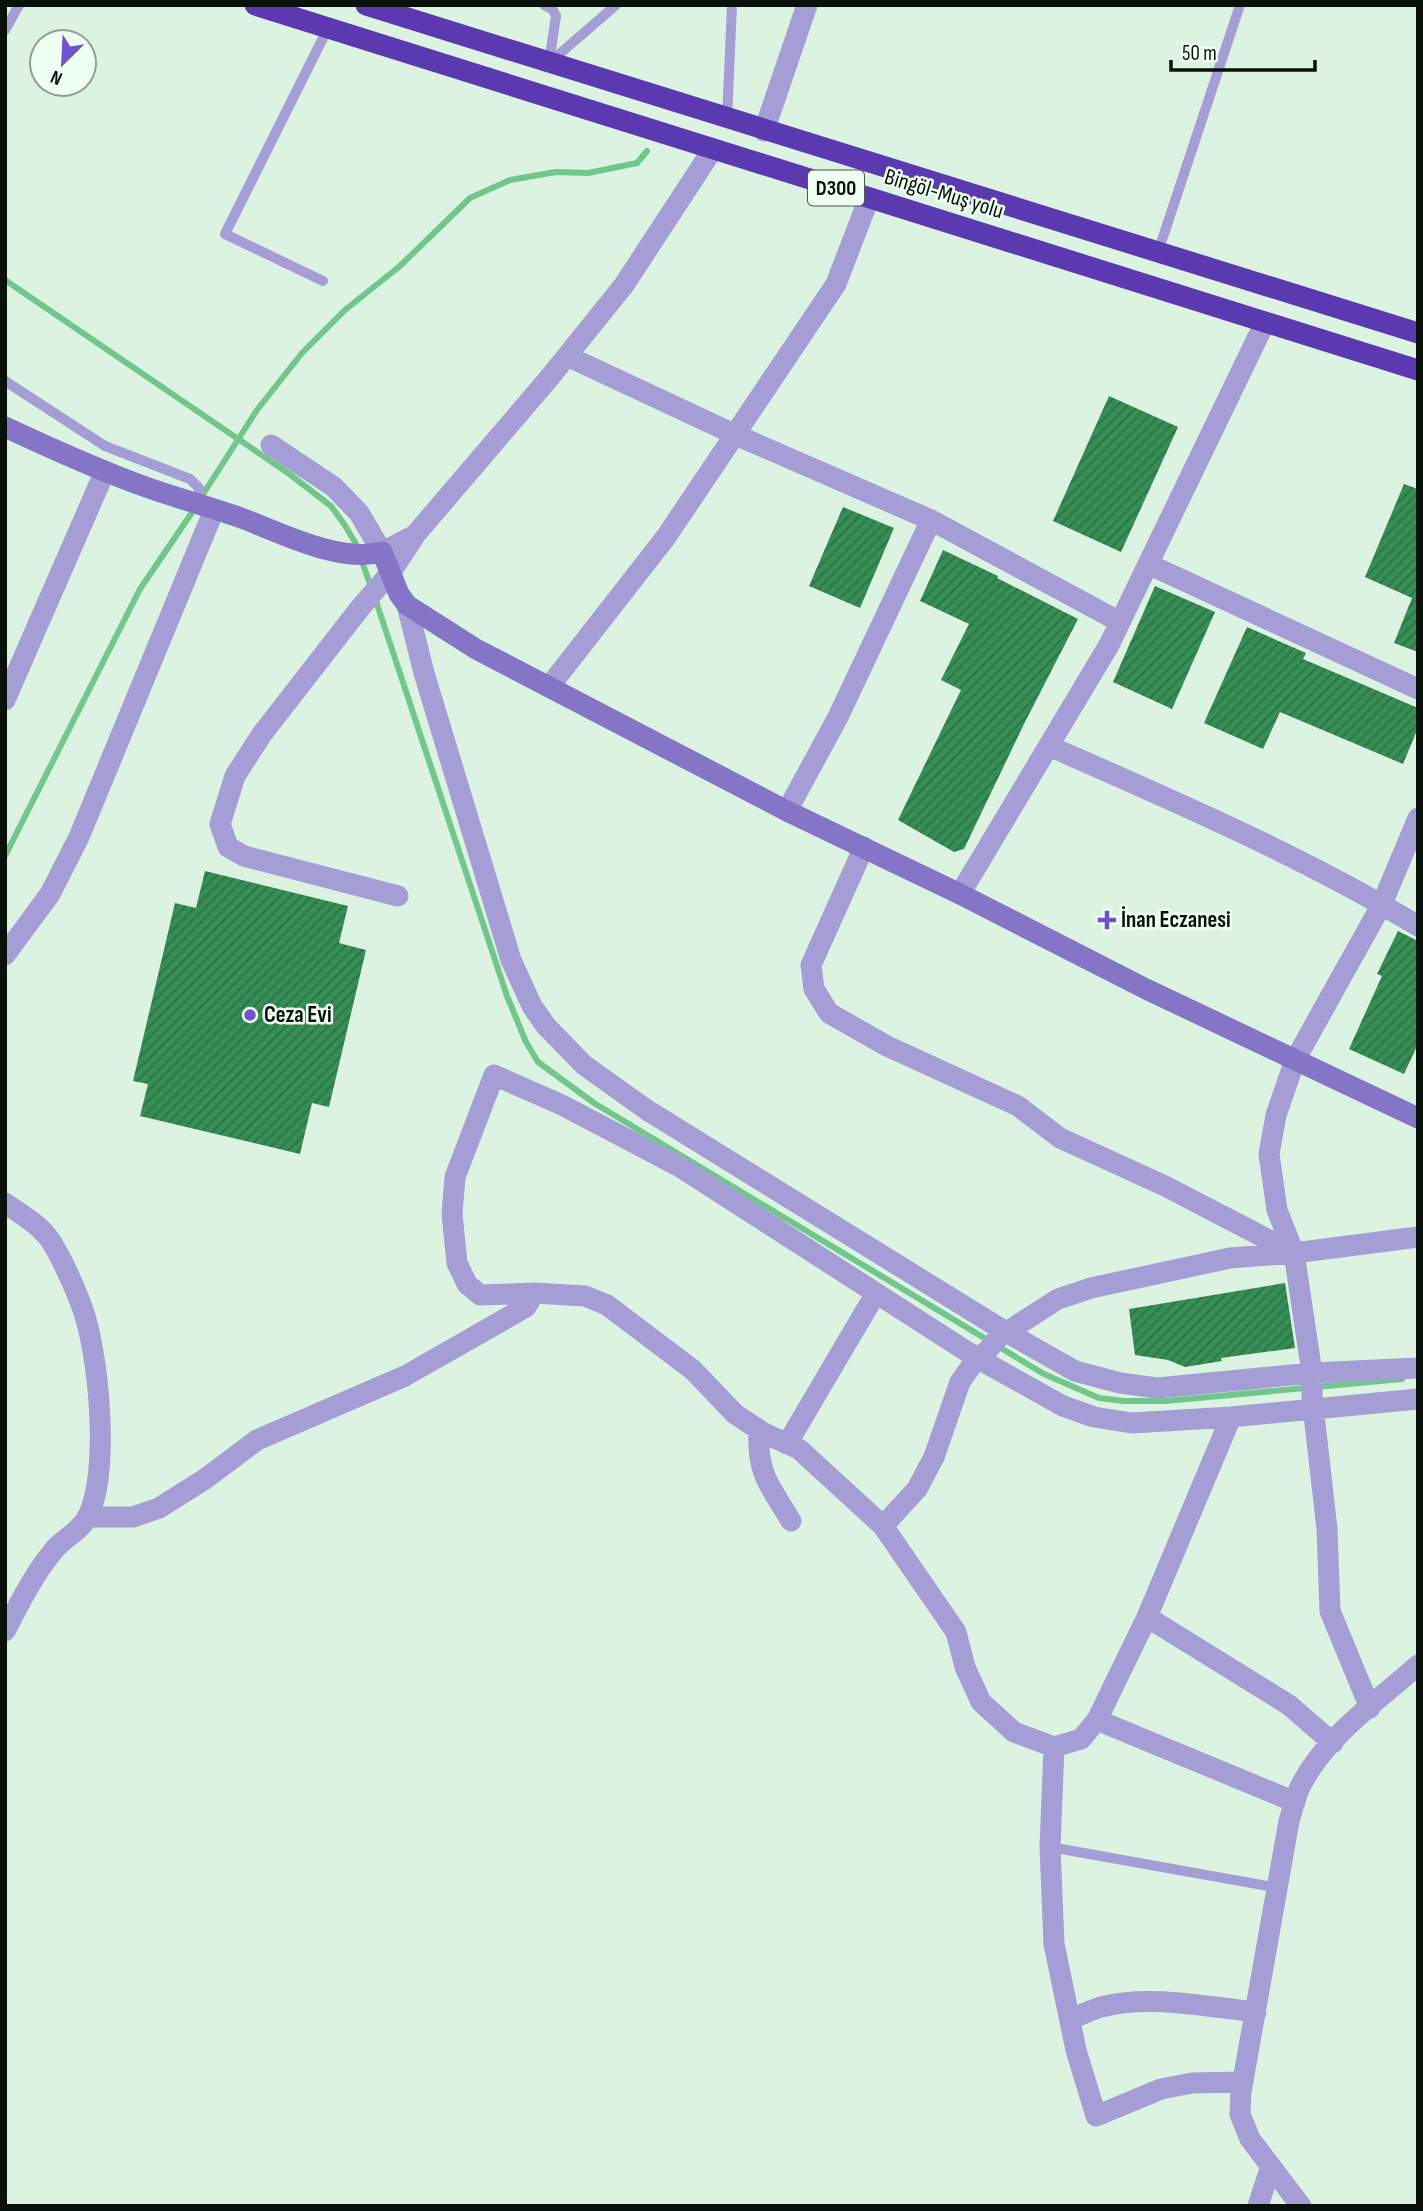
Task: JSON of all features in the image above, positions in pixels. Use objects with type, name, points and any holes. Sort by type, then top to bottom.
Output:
[{"type":"highway","name":"Bingöl-Muş yolu","points":[[255,5],[1418,370]]},
{"type":"highway","name":"Bingöl-Muş yolu","points":[[366,5],[1418,333]]},
{"type":"street","points":[[764,131],[807,5]]},
{"type":"street","points":[[398,896],[244,856],[228,847],[220,824],[235,776],[262,734],[359,608],[385,580],[415,536],[624,285],[713,149]]},
{"type":"street","points":[[549,687],[666,537],[836,284],[869,198]]},
{"type":"street","points":[[960,894],[1109,645],[1265,322]]},
{"type":"street","points":[[567,356],[736,435],[931,520],[1120,622]]},
{"type":"street","points":[[5,427],[105,471],[201,501],[302,544],[375,554],[415,536]]},
{"type":"street","points":[[271,445],[334,488],[359,513],[385,580],[407,605],[512,960],[526,995],[546,1026],[584,1065],[992,1344],[1063,1406],[1094,1417],[1132,1423],[1231,1417],[1312,1390],[1418,1368]]},
{"type":"street","points":[[5,701],[105,471]]},
{"type":"street","points":[[5,955],[50,894],[79,837],[201,501]]},
{"type":"street","points":[[787,811],[838,718],[931,520]]},
{"type":"street","points":[[1148,564],[1418,689]]},
{"type":"street","points":[[407,605],[476,649],[787,811],[960,894],[1146,989],[1418,1118]]},
{"type":"street","points":[[1049,746],[1233,827],[1382,904],[1418,926]]},
{"type":"street","points":[[1370,1708],[1330,1611],[1327,1529],[1294,1253],[1277,1210],[1269,1154],[1276,1115],[1295,1060],[1382,904],[1418,818]]},
{"type":"street","points":[[864,847],[811,965],[814,989],[829,1013],[887,1046],[1018,1106],[1060,1138],[1165,1186],[1294,1253]]},
{"type":"street","points":[[1231,1417],[1147,1617],[1097,1720],[1081,1739],[1054,1747],[1014,1732],[981,1702],[965,1667],[956,1632],[883,1526],[799,1449],[759,1430],[735,1414],[693,1370],[607,1306],[584,1296],[534,1293],[480,1295],[467,1284],[457,1263],[452,1214],[455,1177],[494,1076],[573,1110],[680,1167],[876,1293],[992,1344],[1097,1378],[1138,1386],[1312,1390],[1418,1399]]},
{"type":"street","points":[[5,1203],[47,1236],[82,1307],[96,1379],[100,1442],[96,1495],[88,1517],[80,1528],[56,1547],[28,1585],[5,1631]]},
{"type":"street","points":[[883,1526],[917,1489],[934,1457],[960,1382],[992,1344],[1058,1299],[1091,1288],[1230,1258],[1294,1253],[1418,1237]]},
{"type":"street","points":[[88,1517],[133,1517],[159,1508],[205,1479],[257,1440],[405,1376],[526,1307],[534,1293]]},
{"type":"street","points":[[787,1444],[876,1293]]},
{"type":"street","points":[[759,1430],[758,1455],[762,1473],[791,1521]]},
{"type":"street","points":[[1147,1617],[1289,1704],[1333,1743]]},
{"type":"street","points":[[1301,2206],[1250,2139],[1240,2114],[1243,2082],[1289,1821],[1300,1786],[1310,1770],[1333,1743],[1418,1665]]},
{"type":"street","points":[[1097,1720],[1295,1802]]},
{"type":"street","points":[[1054,1747],[1050,1847],[1054,1944],[1076,2050],[1096,2116],[1161,2089],[1192,2083],[1243,2082]]},
{"type":"street","points":[[1070,2019],[1100,2007],[1125,2003],[1160,2003],[1256,2012]]},
{"type":"street","points":[[1258,2206],[1270,2166]]},
{"type":"lane","points":[[5,30],[19,5]]},
{"type":"lane","points":[[544,5],[551,8],[556,16],[549,63]]},
{"type":"lane","points":[[549,63],[617,5]]},
{"type":"lane","points":[[727,119],[732,5]]},
{"type":"lane","points":[[1158,252],[1240,5]]},
{"type":"lane","points":[[323,281],[225,234],[328,28]]},
{"type":"lane","points":[[5,381],[105,446],[201,501]]},
{"type":"lane","points":[[1050,1847],[1279,1888]]},
{"type":"building","points":[[1109,396],[1178,427],[1121,552],[1053,521]]},
{"type":"building","points":[[1404,484],[1418,489],[1418,652],[1394,643],[1412,598],[1365,577]]},
{"type":"building","points":[[843,507],[894,528],[860,608],[809,586]]},
{"type":"building","points":[[943,550],[1078,619],[964,849],[954,852],[898,820],[961,690],[941,680],[969,624],[920,601]]},
{"type":"building","points":[[1155,586],[1215,612],[1172,709],[1113,682]]},
{"type":"building","points":[[1247,627],[1306,653],[1303,659],[1418,708],[1418,728],[1403,764],[1280,712],[1263,749],[1204,723]]},
{"type":"building","name":"Ceza Evi","points":[[205,871],[348,906],[339,943],[366,950],[329,1107],[312,1103],[300,1154],[140,1116],[148,1084],[133,1081],[175,903],[196,908]]},
{"type":"building","points":[[1398,931],[1418,941],[1418,1044],[1404,1074],[1349,1049],[1382,976],[1377,974]]},
{"type":"building","points":[[1285,1283],[1295,1348],[1221,1358],[1222,1361],[1185,1367],[1168,1360],[1135,1355],[1129,1309]]},
{"type":"waterway","points":[[200,499],[257,410],[302,353],[345,310],[400,266],[470,198],[510,180],[556,172],[588,173],[637,163],[647,151]]},
{"type":"waterway","points":[[5,280],[288,473],[331,506],[355,542],[371,587]]},
{"type":"waterway","points":[[5,856],[140,589],[195,508]]},
{"type":"waterway","points":[[375,598],[507,996],[526,1042],[538,1062],[594,1103],[1044,1374],[1099,1398],[1166,1401],[1402,1379]]},
{"type":"place","name":"İnan Eczanesi","points":[[1107,920]]},
{"type":"place","name":"Ceza Evi","points":[[250,1015]]}]
